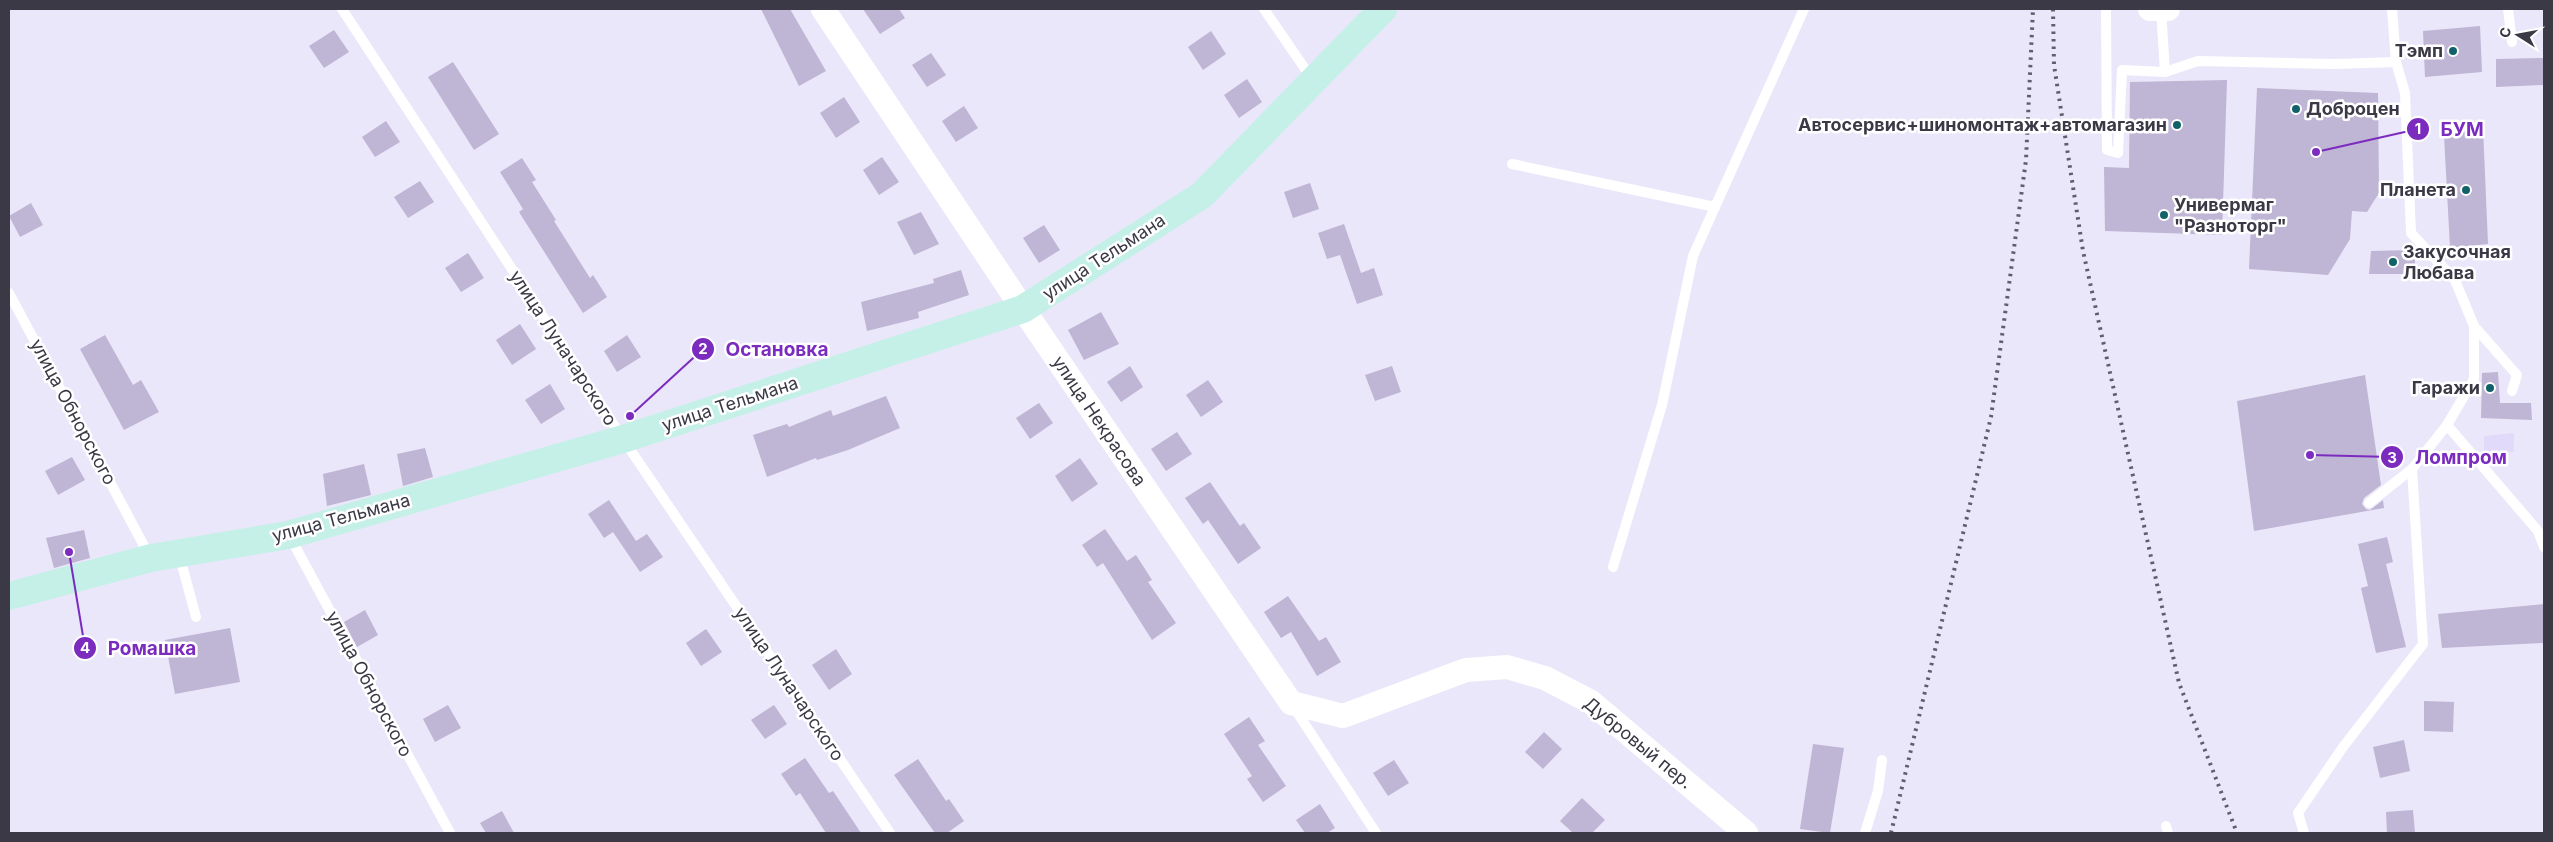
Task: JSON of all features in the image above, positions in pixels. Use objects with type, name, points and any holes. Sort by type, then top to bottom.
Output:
[{"type":"main road","name":"улица Тельмана","points":[[9,596],[151,558],[288,534],[622,439],[1023,309],[1202,195],[1383,9]]},
{"type":"street","name":"улица Некрасова","points":[[823,9],[1023,309],[1291,703]]},
{"type":"street","points":[[2150,9],[2168,9]]},
{"type":"street","name":"Дубровый пер.","points":[[1291,703],[1343,716],[1466,670],[1507,667],[1545,678],[1591,702],[1746,833]]},
{"type":"lane","name":"улица Луначарского","points":[[342,9],[622,439],[890,833]]},
{"type":"lane","points":[[1264,9],[1314,81]]},
{"type":"lane","points":[[1613,567],[1662,405],[1693,256],[1804,9]]},
{"type":"lane","points":[[2106,9],[2107,150],[2118,154],[2122,70],[2165,72],[2198,61],[2335,64],[2396,62]]},
{"type":"lane","points":[[2160,9],[2165,72]]},
{"type":"lane","points":[[2392,9],[2396,62],[2405,93],[2411,233],[2455,280],[2474,326],[2517,375],[2512,391]]},
{"type":"lane","points":[[2508,9],[2512,42]]},
{"type":"lane","points":[[1512,164],[1716,208]]},
{"type":"lane","name":"улица Обнорского","points":[[9,293],[151,558]]},
{"type":"lane","points":[[2369,503],[2412,469],[2447,425],[2474,379],[2474,326]]},
{"type":"lane","points":[[2447,425],[2538,531],[2544,547]]},
{"type":"lane","points":[[2304,833],[2298,813],[2343,747],[2423,644],[2412,469]]},
{"type":"lane","name":"улица Обнорского","points":[[288,534],[450,833]]},
{"type":"lane","points":[[179,553],[196,617]]},
{"type":"lane","name":"улица Некрасова","points":[[1291,703],[1376,833]]},
{"type":"lane","points":[[1865,833],[1878,791],[1882,760]]},
{"type":"shaded area","points":[[2514,433],[2514,452],[2484,454],[2484,436]]},
{"type":"building","points":[[761,9],[790,9],[826,71],[799,86]]},
{"type":"building","points":[[863,9],[899,9],[905,18],[880,34]]},
{"type":"building","name":"Тэмп","points":[[2480,26],[2482,72],[2425,77],[2423,31]]},
{"type":"building","points":[[334,30],[349,52],[324,68],[309,46]]},
{"type":"building","points":[[1211,31],[1226,54],[1203,70],[1188,47]]},
{"type":"building","points":[[931,53],[946,75],[927,87],[912,65]]},
{"type":"building","points":[[2544,58],[2544,85],[2496,87],[2496,59]]},
{"type":"building","points":[[453,62],[499,134],[474,150],[428,77]]},
{"type":"building","points":[[1247,79],[1262,102],[1239,118],[1224,95]]},
{"type":"building","name":"Автосервис+шиномонтаж+автомагазин","points":[[2227,80],[2222,235],[2105,231],[2104,167],[2129,168],[2130,82]]},
{"type":"building","points":[[2257,88],[2378,93],[2379,193],[2367,212],[2352,211],[2350,239],[2328,275],[2249,269]]},
{"type":"building","points":[[844,97],[860,122],[836,138],[820,113]]},
{"type":"building","points":[[964,106],[978,128],[956,142],[942,121]]},
{"type":"building","points":[[386,121],[400,142],[375,157],[362,137]]},
{"type":"building","name":"Планета","points":[[2483,128],[2488,244],[2450,248],[2444,135]]},
{"type":"building","points":[[882,157],[899,182],[879,195],[863,170]]},
{"type":"building","points":[[522,158],[536,180],[532,182],[556,220],[554,221],[590,278],[593,275],[607,297],[583,313],[519,212],[523,209],[500,172]]},
{"type":"building","points":[[420,181],[434,202],[408,218],[394,197]]},
{"type":"building","points":[[1310,183],[1319,209],[1293,218],[1284,192]]},
{"type":"building","points":[[31,203],[43,225],[20,237],[9,216]]},
{"type":"building","points":[[921,212],[939,244],[914,255],[897,222]]},
{"type":"building","points":[[1344,224],[1361,273],[1374,268],[1383,295],[1357,304],[1340,255],[1327,259],[1318,233]]},
{"type":"building","points":[[1044,225],[1060,250],[1039,263],[1023,238]]},
{"type":"building","name":"Закусочная Любава","points":[[2414,250],[2416,274],[2369,274],[2371,251]]},
{"type":"building","points":[[468,253],[484,278],[461,292],[445,268]]},
{"type":"building","points":[[961,270],[969,295],[918,312],[919,318],[867,331],[861,302],[934,283],[933,279]]},
{"type":"building","points":[[1101,312],[1119,344],[1084,360],[1068,330]]},
{"type":"building","points":[[520,324],[536,349],[512,365],[496,340]]},
{"type":"building","points":[[105,335],[133,385],[141,380],[159,412],[124,430],[80,349]]},
{"type":"building","points":[[627,335],[641,357],[617,372],[604,351]]},
{"type":"building","points":[[1130,366],[1143,387],[1121,402],[1107,382]]},
{"type":"building","points":[[1392,366],[1401,392],[1375,401],[1365,375]]},
{"type":"building","name":"Гаражи","points":[[2498,372],[2500,403],[2531,403],[2532,420],[2481,418],[2482,373]]},
{"type":"building","points":[[2365,375],[2381,485],[2364,498],[2362,504],[2366,509],[2370,510],[2383,500],[2384,508],[2254,531],[2237,401]]},
{"type":"building","points":[[1208,380],[1223,402],[1201,417],[1186,395]]},
{"type":"building","points":[[550,384],[565,409],[541,424],[525,400]]},
{"type":"building","points":[[886,396],[900,428],[848,450],[817,460],[816,458],[767,477],[753,435],[787,424],[789,427],[831,410],[833,416]]},
{"type":"building","points":[[1039,403],[1053,423],[1030,439],[1016,418]]},
{"type":"building","points":[[1177,432],[1192,454],[1166,471],[1151,449]]},
{"type":"building","points":[[425,448],[433,477],[403,486],[397,454]]},
{"type":"building","points":[[72,457],[85,480],[58,495],[45,471]]},
{"type":"building","points":[[1080,458],[1098,484],[1072,502],[1055,476]]},
{"type":"building","points":[[364,464],[371,495],[327,506],[323,474]]},
{"type":"building","points":[[1210,482],[1240,526],[1244,523],[1261,548],[1238,564],[1208,520],[1203,524],[1185,498]]},
{"type":"building","points":[[609,500],[636,541],[647,534],[663,557],[640,572],[613,532],[604,538],[588,514]]},
{"type":"building","points":[[1105,529],[1127,561],[1136,555],[1152,580],[1148,582],[1176,623],[1152,640],[1103,563],[1097,567],[1082,545]]},
{"type":"building","points":[[84,530],[90,558],[54,568],[46,538]]},
{"type":"building","points":[[2387,537],[2393,562],[2386,564],[2406,647],[2376,653],[2361,588],[2368,586],[2358,544]]},
{"type":"building","points":[[1288,596],[1319,641],[1326,637],[1341,662],[1317,676],[1291,632],[1281,638],[1264,612]]},
{"type":"building","points":[[2544,604],[2544,643],[2442,648],[2438,614]]},
{"type":"building","points":[[365,610],[378,635],[357,647],[344,622]]},
{"type":"building","points":[[230,628],[240,682],[175,694],[165,640]]},
{"type":"building","points":[[706,629],[722,652],[701,666],[686,643]]},
{"type":"building","points":[[836,649],[852,674],[829,690],[812,665]]},
{"type":"building","points":[[2424,701],[2454,702],[2453,732],[2424,731]]},
{"type":"building","points":[[448,705],[461,728],[435,742],[423,719]]},
{"type":"building","points":[[774,705],[787,724],[765,739],[751,720]]},
{"type":"building","points":[[1249,717],[1265,741],[1258,745],[1286,786],[1263,802],[1247,779],[1252,776],[1224,734]]},
{"type":"building","points":[[1544,732],[1562,749],[1543,769],[1525,752]]},
{"type":"building","points":[[2404,740],[2410,771],[2380,778],[2373,747]]},
{"type":"building","points":[[1813,744],[1844,748],[1830,833],[1800,829]]},
{"type":"building","points":[[805,758],[829,793],[833,791],[861,833],[826,833],[800,793],[796,796],[781,774]]},
{"type":"building","points":[[918,759],[946,801],[949,799],[964,821],[947,833],[935,833],[894,775]]},
{"type":"building","points":[[1394,760],[1409,783],[1388,796],[1373,773]]},
{"type":"building","points":[[1582,798],[1605,820],[1592,833],[1573,833],[1560,821]]},
{"type":"building","points":[[1320,804],[1335,828],[1327,833],[1305,833],[1296,820]]},
{"type":"building","points":[[2413,810],[2415,833],[2387,833],[2386,812]]},
{"type":"building","points":[[502,811],[514,833],[486,833],[480,823]]},
{"type":"railway","points":[[1891,833],[1991,417],[2026,160],[2033,9]]},
{"type":"railway","points":[[2053,9],[2054,65],[2083,251],[2179,683],[2237,833]]},
{"type":"place","name":"Тэмп","points":[[2453,51]]},
{"type":"place","name":"Доброцен","points":[[2296,109]]},
{"type":"place","name":"Автосервис+шиномонтаж+автомагазин","points":[[2177,125]]},
{"type":"place","name":"БУМ","points":[[2316,152]]},
{"type":"place","name":"Планета","points":[[2466,190]]},
{"type":"place","name":"Универмаг \"Разноторг\"","points":[[2164,215]]},
{"type":"place","name":"Закусочная Любава","points":[[2393,262]]},
{"type":"place","name":"Гаражи","points":[[2490,388]]},
{"type":"place","name":"Остановка","points":[[630,416]]},
{"type":"place","name":"Ломпром","points":[[2310,455]]},
{"type":"place","name":"Ромашка","points":[[69,552]]}]
